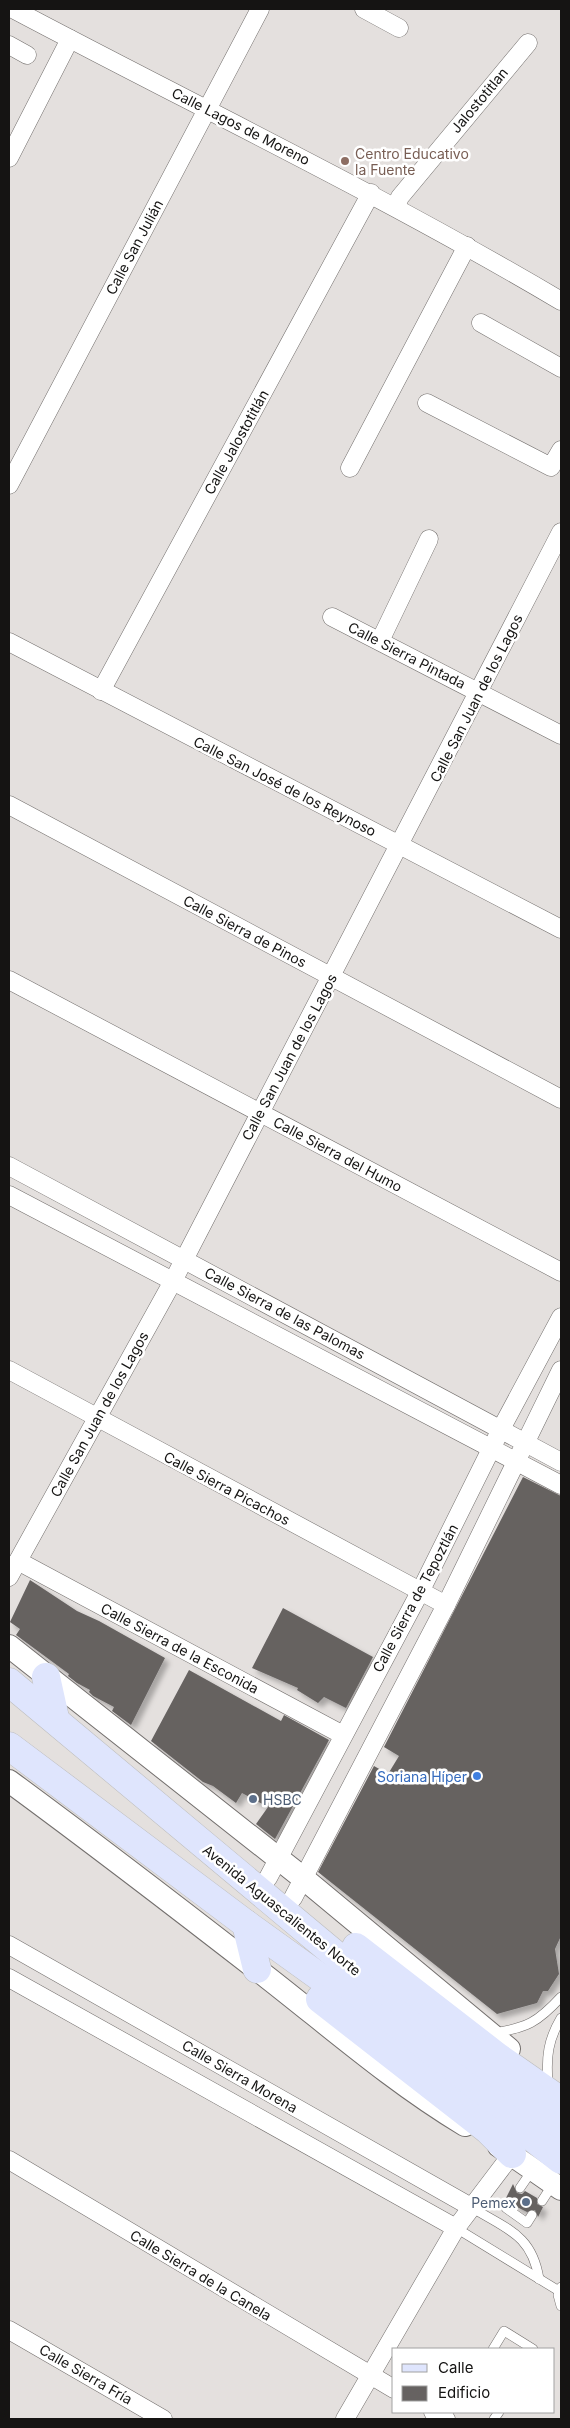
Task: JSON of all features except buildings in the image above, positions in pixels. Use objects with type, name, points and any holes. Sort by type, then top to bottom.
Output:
[{"type":"main road","points":[[46,1677],[62,1724],[118,1759],[274,1868],[498,2057],[557,2092]]},
{"type":"main road","name":"Avenida Aguascalientes Norte","points":[[9,1682],[62,1724],[199,1842],[336,1955],[561,2132]]},
{"type":"main road","name":"Avenida Aguascalientes Norte","points":[[9,1746],[254,1929],[413,2044],[555,2183]]},
{"type":"main road","points":[[254,1929],[257,1969]]},
{"type":"main road","points":[[254,1929],[276,1962],[291,1976],[488,2130],[522,2161]]},
{"type":"street","name":"Calle Lagos de Moreno","points":[[12,9],[396,206],[561,301]]},
{"type":"street","name":"Calle San Julián","points":[[9,485],[260,9]]},
{"type":"street","points":[[364,9],[399,28]]},
{"type":"street","points":[[9,158],[70,39]]},
{"type":"street","name":"Jalostotitlan","points":[[396,206],[400,197],[528,42]]},
{"type":"street","points":[[9,45],[27,55]]},
{"type":"street","name":"Calle Jalostotitlán","points":[[101,691],[371,193]]},
{"type":"street","points":[[350,468],[468,246]]},
{"type":"street","points":[[481,323],[561,368]]},
{"type":"street","points":[[427,403],[551,467],[561,450]]},
{"type":"street","name":"Calle San Juan de los Lagos","points":[[9,1577],[173,1281],[480,692],[561,532]]},
{"type":"street","points":[[380,640],[429,539]]},
{"type":"street","name":"Calle Sierra Pintada","points":[[332,617],[380,640],[561,735]]},
{"type":"street","name":"Calle San José de los Reynoso","points":[[9,642],[561,929]]},
{"type":"street","name":"Calle Sierra de Pinos","points":[[9,805],[561,1099]]},
{"type":"street","name":"Calle Sierra del Humo","points":[[9,980],[561,1272]]},
{"type":"street","name":"Calle Sierra de las Palomas","points":[[9,1166],[184,1258],[561,1462]]},
{"type":"street","name":"Calle Sierra de las Palomas","points":[[9,1195],[561,1485]]},
{"type":"street","name":"Calle Sierra de Tepoztlán","points":[[274,1868],[420,1592],[501,1429],[561,1317]]},
{"type":"street","name":"Calle Sierra Picachos","points":[[9,1370],[446,1605]]},
{"type":"street","name":"Calle Sierra de Tepoztlán","points":[[298,1888],[446,1605],[561,1370]]},
{"type":"street","name":"Calle Sierra de la Esconida","points":[[18,1561],[343,1735]]},
{"type":"street","points":[[9,1646],[274,1868]]},
{"type":"street","name":"Avenida Aguascalientes Norte","points":[[9,1781],[125,1867],[353,2046],[441,2111],[555,2183]]},
{"type":"street","points":[[298,1888],[490,2033],[557,2092]]},
{"type":"street","name":"Calle Sierra Morena","points":[[9,1945],[471,2207]]},
{"type":"street","name":"Calle Sierra Morena","points":[[9,1978],[456,2228]]},
{"type":"street","name":"Calle Sierra de la Canela","points":[[9,2160],[392,2389]]},
{"type":"street","points":[[345,2419],[456,2228],[471,2207],[522,2161]]},
{"type":"street","name":"Calle Sierra Fría","points":[[9,2330],[163,2419]]},
{"type":"street","points":[[435,2413],[446,2419]]},
{"type":"lane","points":[[490,2033],[512,2030],[536,2022],[561,1997]]},
{"type":"lane","points":[[557,2092],[546,2054],[553,2032],[561,2018]]},
{"type":"lane","points":[[520,2188],[522,2161]]},
{"type":"lane","points":[[510,2203],[506,2208],[527,2223],[532,2215]]},
{"type":"lane","points":[[471,2207],[525,2242],[534,2259],[539,2279]]},
{"type":"lane","points":[[456,2228],[539,2279],[560,2289],[561,2306]]},
{"type":"lane","points":[[494,2348],[504,2331],[531,2348]]},
{"type":"place","name":"Centro Educativo la Fuente","points":[[345,161]]},
{"type":"place","name":"Soriana Híper","points":[[477,1776]]},
{"type":"place","name":"HSBC","points":[[253,1799]]},
{"type":"place","name":"Pemex","points":[[526,2202]]}]
